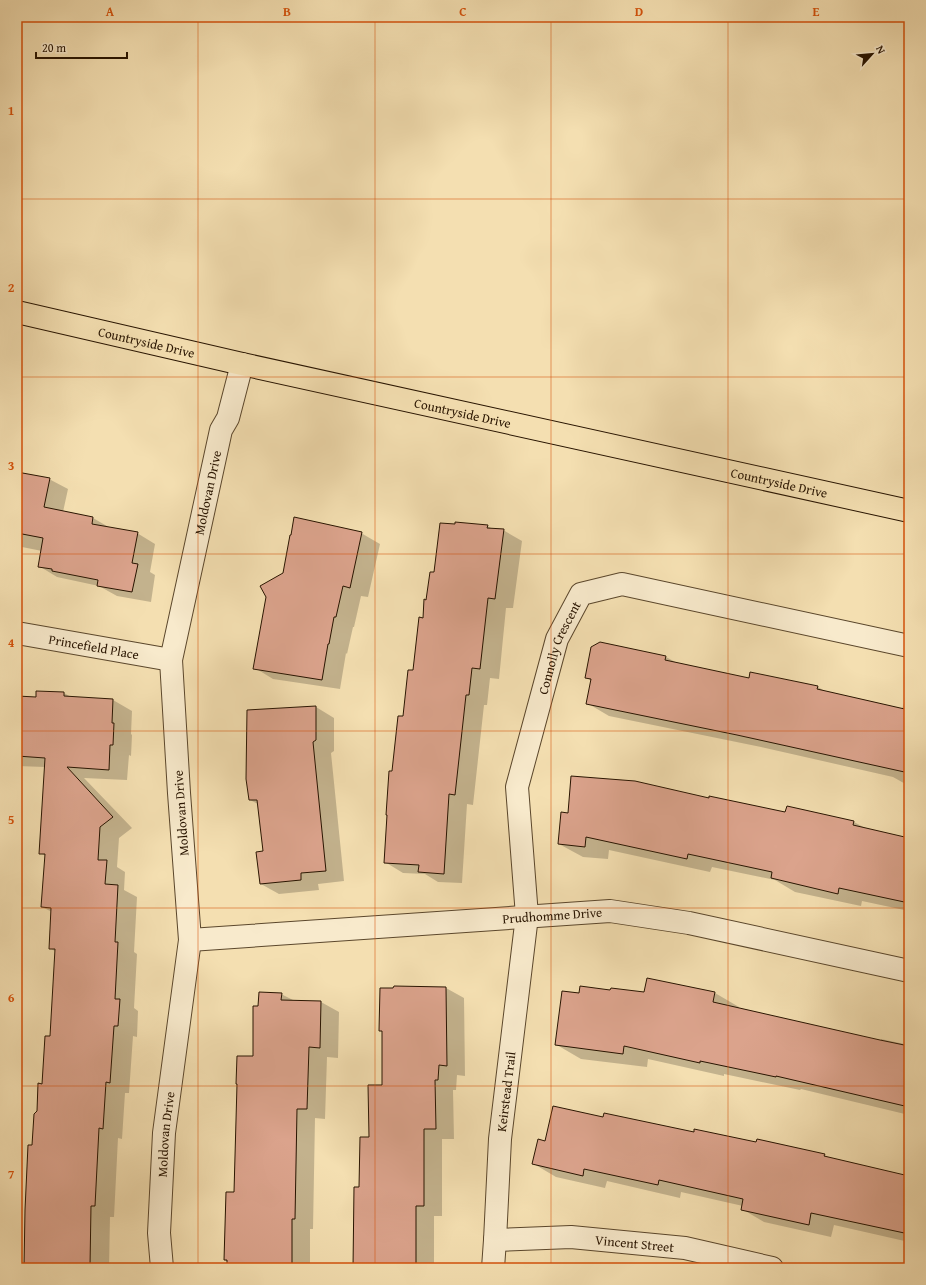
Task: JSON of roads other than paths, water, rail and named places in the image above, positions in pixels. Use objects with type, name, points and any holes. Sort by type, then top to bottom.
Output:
[{"type":"main road","name":"Countryside Drive","points":[[17,312],[242,364],[909,511]]},
{"type":"street","name":"Moldovan Drive","points":[[162,1268],[159,1233],[164,1133],[190,940],[171,660],[221,430],[228,418],[242,364]]},
{"type":"street","name":"Connolly Crescent","points":[[527,916],[517,787],[557,638],[581,594],[622,584],[909,646]]},
{"type":"street","name":"Princefield Place","points":[[17,633],[171,660]]},
{"type":"street","name":"Prudhomme Drive","points":[[190,940],[610,911],[689,922],[909,971]]},
{"type":"street","name":"Keirstead Trail","points":[[493,1268],[496,1240],[500,1139],[527,916]]},
{"type":"street","name":"Vincent Street","points":[[496,1240],[571,1237],[685,1248],[772,1268]]}]
